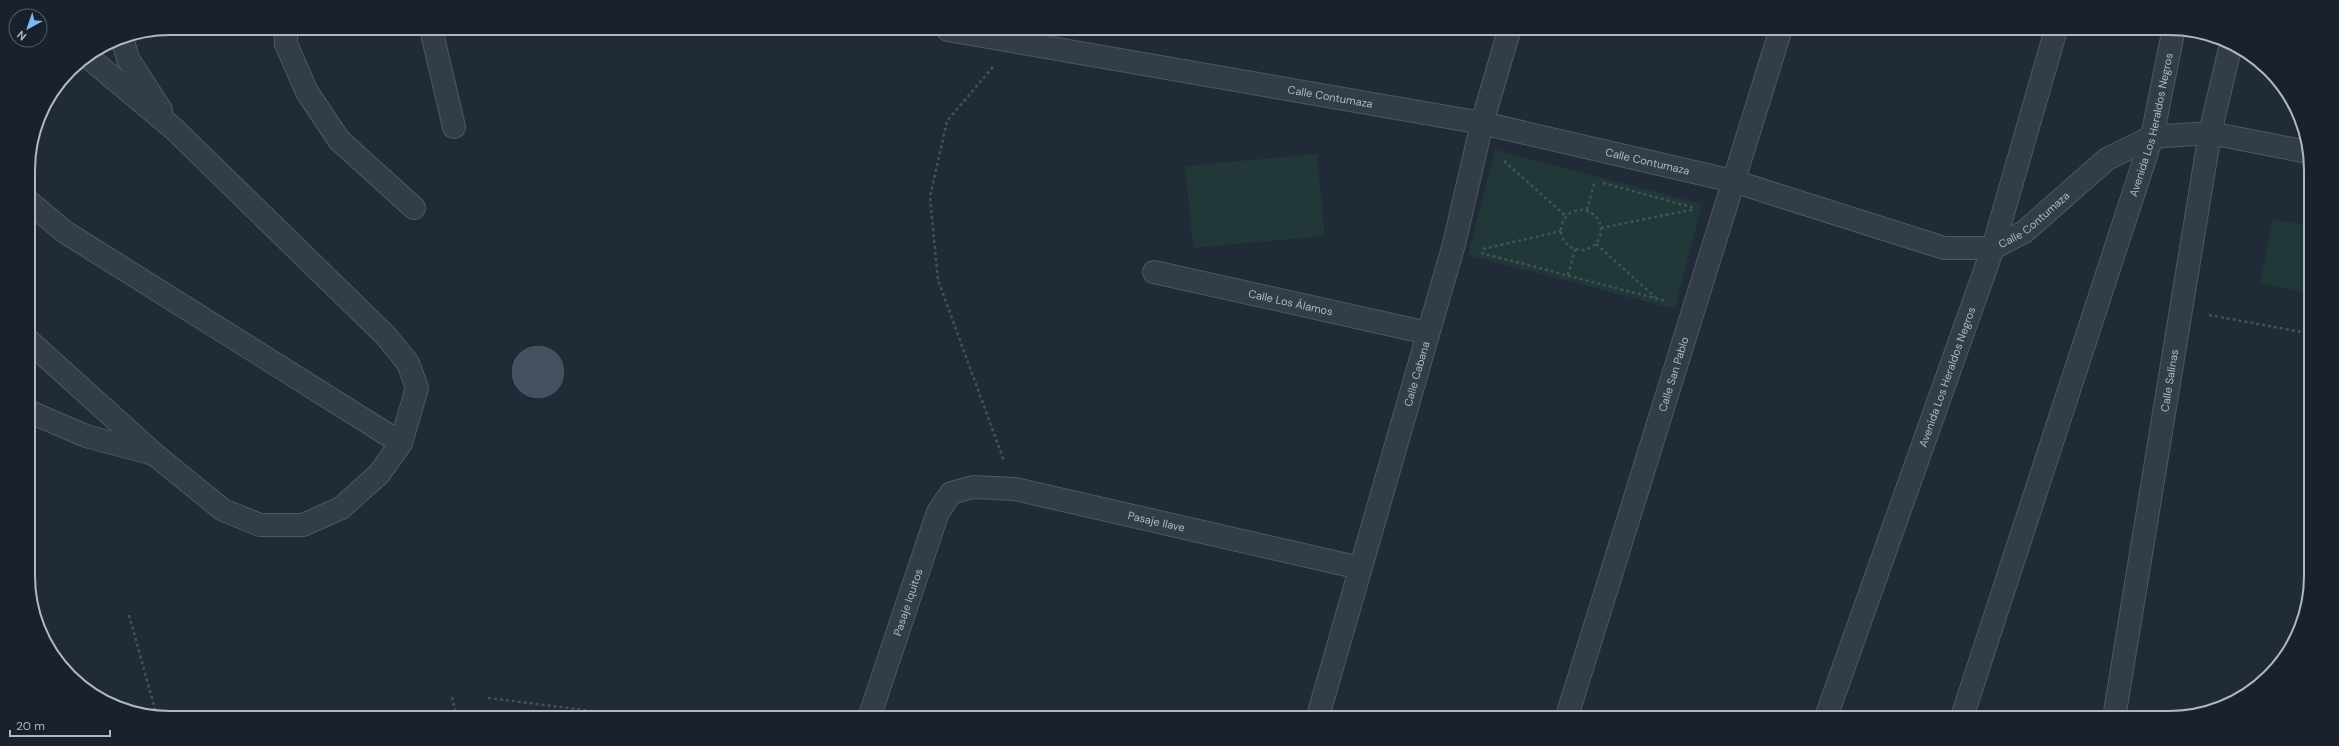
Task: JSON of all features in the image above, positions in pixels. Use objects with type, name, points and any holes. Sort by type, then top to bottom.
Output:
[{"type":"street","points":[[286,35],[286,44],[306,92],[339,140],[414,208]]},
{"type":"street","points":[[432,35],[454,127]]},
{"type":"street","name":"Calle Contumaza","points":[[1006,35],[1482,123],[1733,182],[1944,248],[1993,248],[2024,232],[2107,158],[2152,137],[2210,133],[2302,151]]},
{"type":"street","name":"Calle Cabana","points":[[1319,711],[1454,244],[1482,123],[1508,35]]},
{"type":"street","name":"Calle San Pablo","points":[[1569,711],[1779,35]]},
{"type":"street","name":"Avenida Los Heraldos Negros","points":[[1828,711],[1993,248],[2054,35]]},
{"type":"street","name":"Avenida Los Heraldos Negros","points":[[1964,711],[2152,137],[2172,35]]},
{"type":"street","points":[[123,43],[128,59],[174,129]]},
{"type":"street","name":"Calle Salinas","points":[[2115,711],[2210,133],[2230,50]]},
{"type":"street","points":[[35,346],[154,454],[223,510],[260,525],[303,525],[341,508],[379,474],[401,443],[416,388],[408,363],[386,336],[174,129],[92,60]]},
{"type":"street","points":[[35,208],[65,232],[401,443]]},
{"type":"street","name":"Calle Los Álamos","points":[[1154,272],[1428,333]]},
{"type":"street","points":[[35,414],[86,436],[154,454]]},
{"type":"street","name":"Pasaje Ilave","points":[[951,492],[973,487],[1014,489],[1360,568]]},
{"type":"street","name":"Pasaje Iquitos","points":[[871,711],[938,512],[951,492]]},
{"type":"path","points":[[1014,489],[938,280],[930,197],[947,121],[1017,36]]},
{"type":"path","points":[[1503,160],[1566,216]]},
{"type":"path","points":[[1588,179],[1698,209]]},
{"type":"path","points":[[1587,210],[1595,181]]},
{"type":"path","points":[[1696,216],[1698,209]]},
{"type":"path","points":[[1601,228],[1698,209]]},
{"type":"path","points":[[1574,210],[1587,210],[1598,218],[1601,228],[1600,238],[1596,244],[1584,250],[1575,249],[1566,244],[1561,231],[1566,216],[1574,210]]},
{"type":"path","points":[[1561,231],[1474,251],[1673,303]]},
{"type":"path","points":[[1596,244],[1657,298]]},
{"type":"path","points":[[1568,275],[1575,249]]},
{"type":"path","points":[[2222,317],[2304,332]]},
{"type":"path","points":[[129,615],[155,710]]},
{"type":"path","points":[[452,697],[455,711]]},
{"type":"path","points":[[488,698],[592,711]]},
{"type":"green space","points":[[1495,150],[1702,204],[1675,309],[1468,255]]},
{"type":"green space","points":[[1317,154],[1325,236],[1193,248],[1185,166]]},
{"type":"green space","points":[[2273,219],[2304,225],[2304,292],[2260,283]]},
{"type":"building","points":[[533,345],[543,345],[553,349],[561,357],[565,367],[565,377],[561,387],[553,395],[543,399],[533,399],[523,395],[515,387],[511,377],[511,367],[515,357],[523,349]]}]
